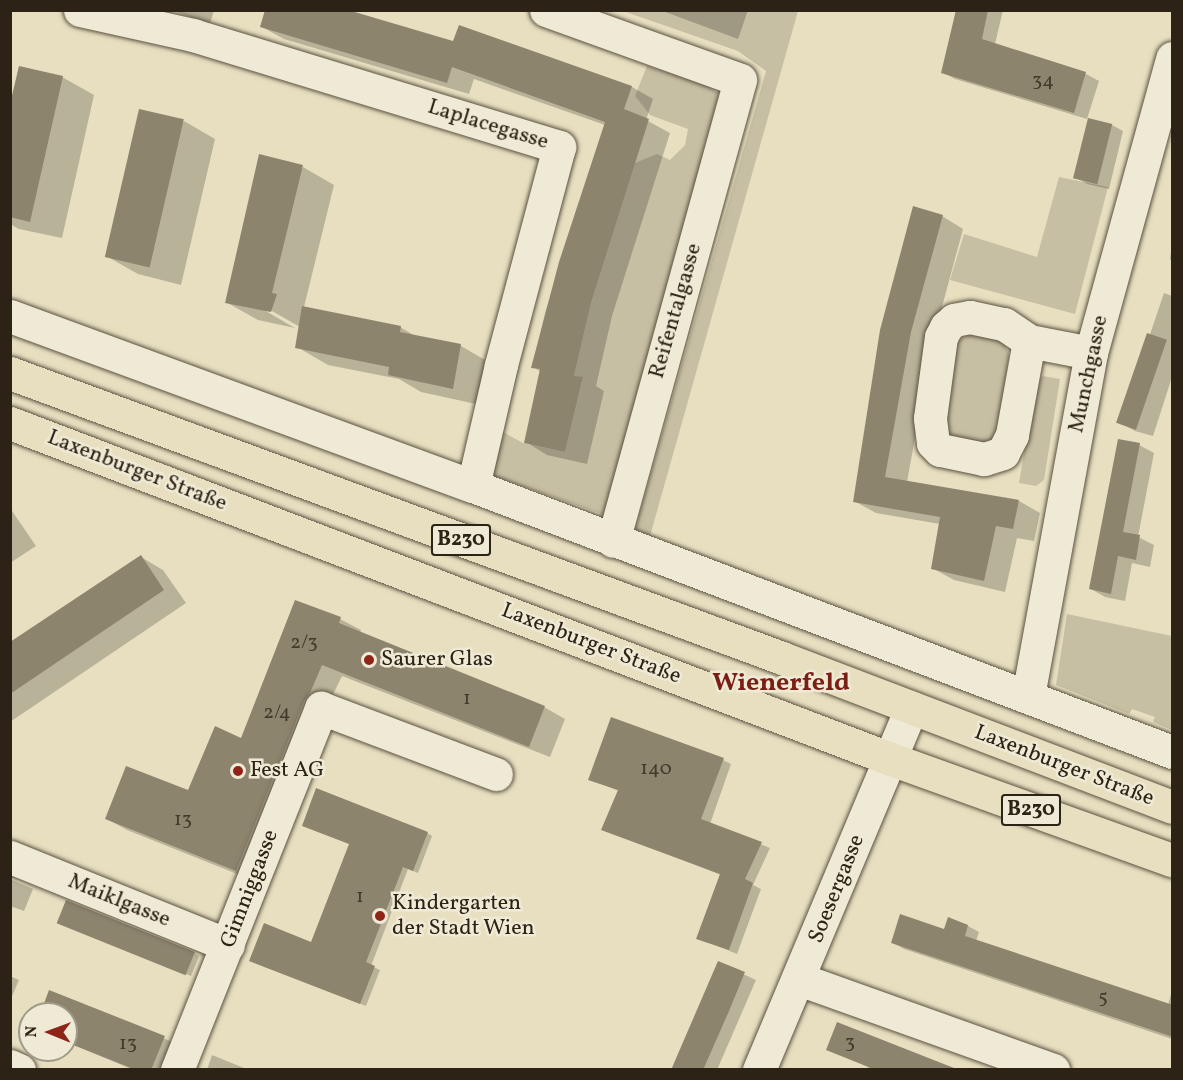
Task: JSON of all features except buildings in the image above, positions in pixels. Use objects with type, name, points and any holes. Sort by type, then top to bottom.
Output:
[{"type":"main road","name":"Laxenburger Straße","points":[[10,373],[1173,807]]},
{"type":"main road","name":"Laxenburger Straße","points":[[10,423],[891,759],[1173,860]]},
{"type":"street","name":"Laplacegasse","points":[[80,10],[193,35],[559,147],[501,365],[473,486]]},
{"type":"street","name":"Reifentalgasse","points":[[546,10],[740,80],[613,541]]},
{"type":"street","name":"Munchgasse","points":[[1028,696],[1090,353],[1172,59]]},
{"type":"street","points":[[10,316],[473,486],[1173,752]]},
{"type":"street","points":[[1029,341],[1090,353]]},
{"type":"street","name":"Gimniggasse","points":[[177,1070],[321,708],[496,774]]},
{"type":"street","name":"Soesergasse","points":[[759,1070],[911,708]]},
{"type":"street","name":"Maiklgasse","points":[[10,857],[228,945]]},
{"type":"street","points":[[799,979],[1053,1070]]},
{"type":"street","points":[[10,1066],[19,1070]]},
{"type":"shaded area","points":[[623,11],[798,11],[650,536],[635,529],[766,71],[738,51]]},
{"type":"shaded area","points":[[647,66],[706,85],[719,94],[608,516],[491,475],[501,431],[523,443],[565,452],[583,378],[574,376],[591,303],[635,163],[657,154],[670,160],[685,145],[688,129],[650,115],[635,96]]},
{"type":"shaded area","points":[[1059,177],[1108,187],[1075,314],[950,280],[964,234],[1037,257]]},
{"type":"shaded area","points":[[970,333],[997,337],[1005,344],[1009,356],[998,431],[987,445],[952,441],[944,433],[955,355],[959,341]]},
{"type":"shaded area","points":[[1043,376],[1060,379],[1044,480],[1036,486],[1019,483],[1036,382]]},
{"type":"shaded area","points":[[1067,614],[1172,636],[1172,730],[1153,722],[1155,717],[1132,709],[1129,714],[1056,685]]},
{"type":"place","name":"Saurer Glas","points":[[369,660]]},
{"type":"place","name":"Fest AG","points":[[238,771]]},
{"type":"place","name":"Kindergarten der Stadt Wien","points":[[380,916]]},
{"type":"district","name":"Wienerfeld","points":[[781,684]]}]
